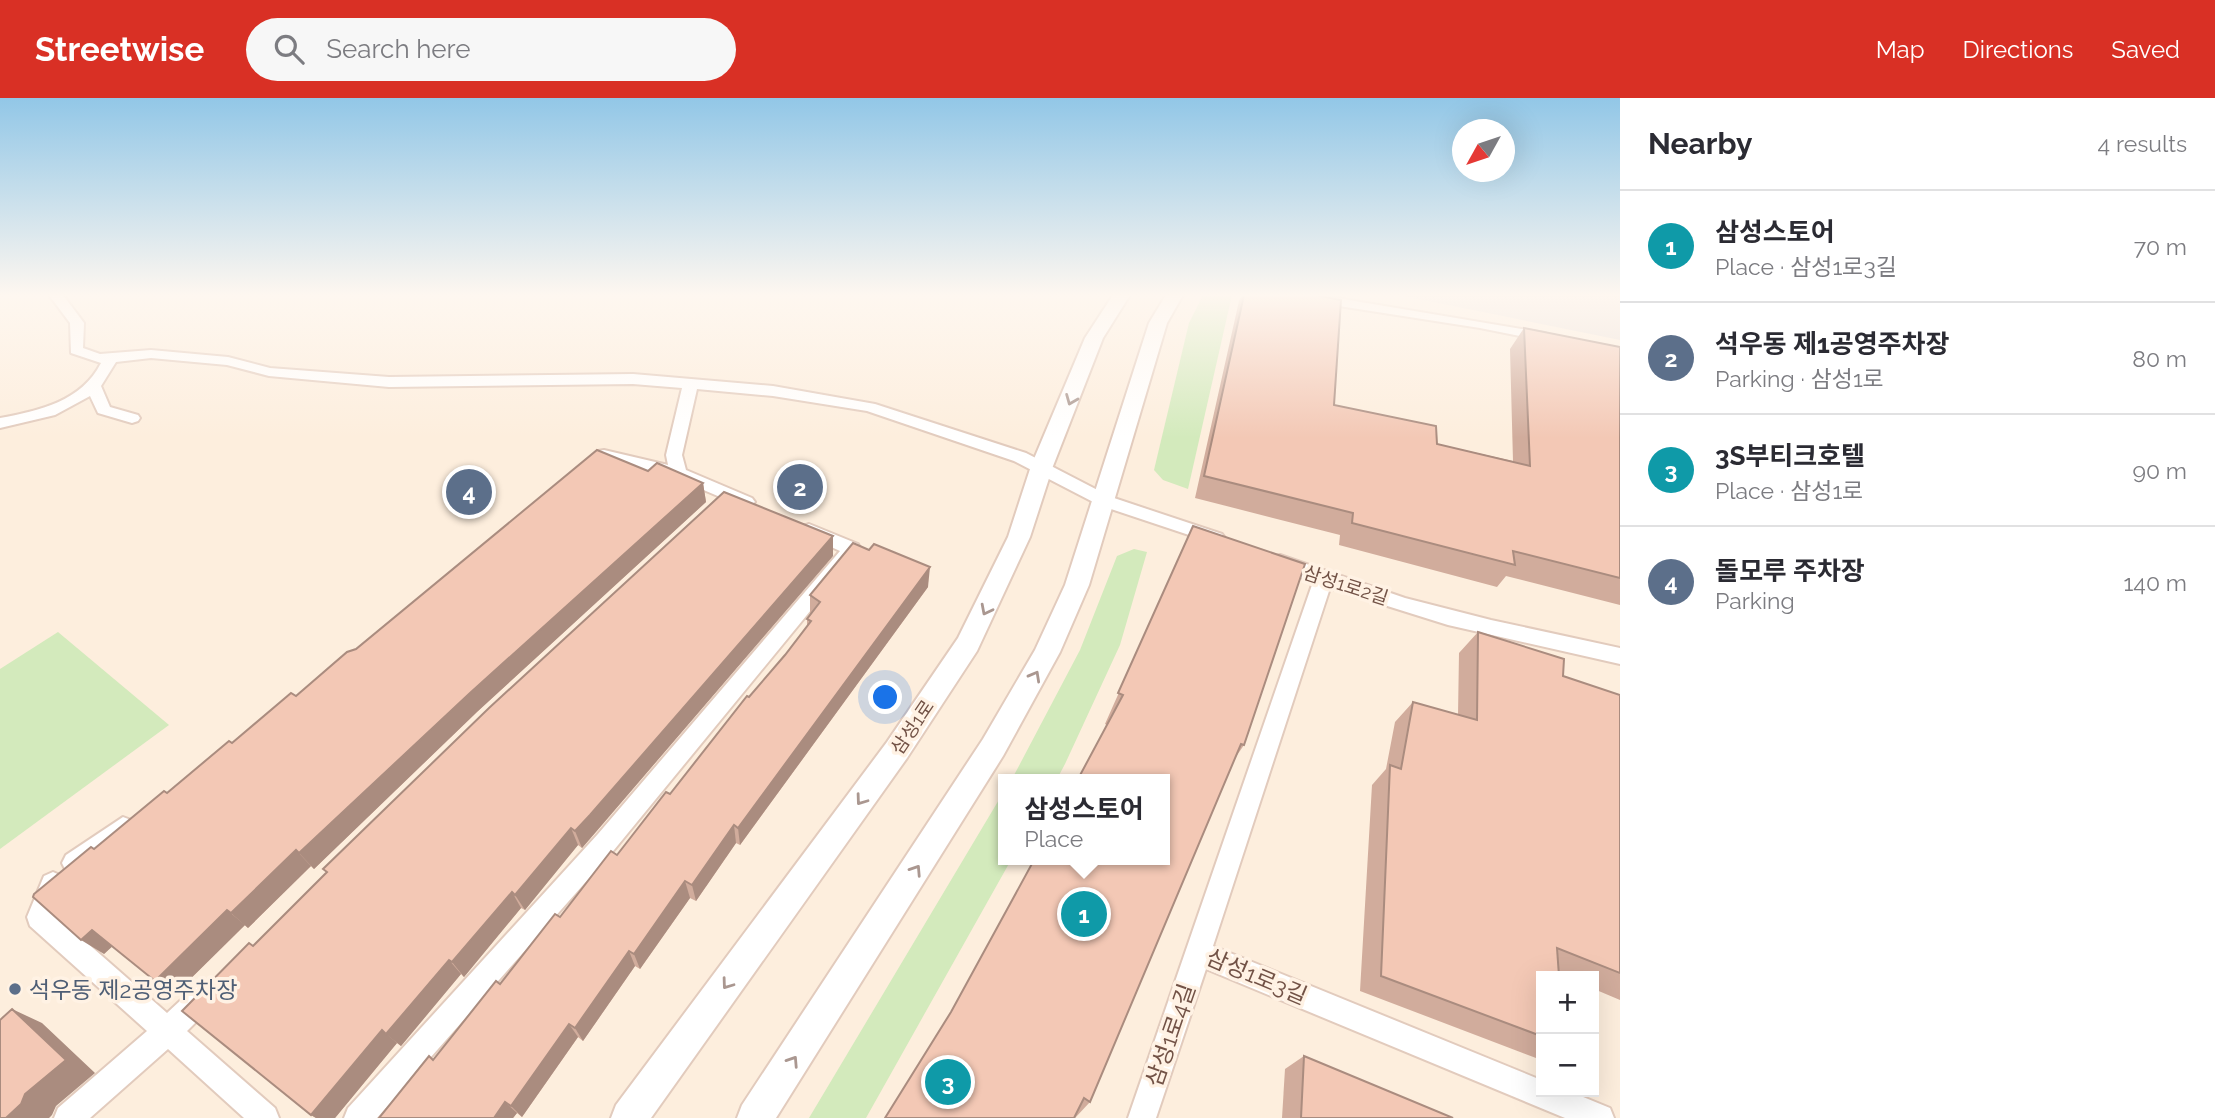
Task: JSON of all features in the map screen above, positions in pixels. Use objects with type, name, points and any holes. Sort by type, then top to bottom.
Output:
[{"type":"street","points":[[76,343],[76,350],[98,359],[151,354],[228,361],[270,372],[389,382],[633,379],[690,386],[773,391],[870,407],[1042,466],[1105,501],[1239,546]]},
{"type":"street","name":"삼성1로","points":[[629,1118],[897,750],[968,644],[1019,537],[1042,466],[1092,343]]},
{"type":"street","points":[[755,1118],[1019,705],[1063,619],[1105,501],[1154,343]]},
{"type":"street","points":[[0,423],[36,418],[65,406],[93,386],[105,373],[111,358]]},
{"type":"street","points":[[93,386],[104,410],[132,418]]},
{"type":"street","points":[[678,473],[674,455],[690,386]]},
{"type":"street","points":[[583,473],[604,455],[678,473],[766,511]]},
{"type":"street","points":[[709,513],[729,495]]},
{"type":"street","points":[[358,1118],[606,842],[852,549],[790,522]]},
{"type":"street","name":"삼성1로2길","points":[[1263,555],[1323,580],[1515,635],[1620,656]]},
{"type":"street","name":"삼성1로3길","points":[[1323,580],[1198,953],[1600,1118]]},
{"type":"street","points":[[146,811],[57,876],[39,917],[265,1118]]},
{"type":"street","name":"삼성1로4길","points":[[1142,1118],[1198,953]]},
{"type":"street","points":[[68,1118],[168,1031],[218,982]]},
{"type":"green space","points":[[1184,343],[1221,343],[1188,489],[1163,480],[1154,470]]},
{"type":"green space","points":[[1134,549],[1147,552],[1120,645],[1065,764],[1060,774],[1015,774],[1080,650],[1117,556]]},
{"type":"green space","points":[[58,632],[169,725],[0,849],[0,669]]},
{"type":"green space","points":[[998,801],[998,865],[1008,865],[866,1118],[809,1118]]},
{"type":"building","points":[[1233,343],[1338,343],[1334,405],[1436,426],[1437,444],[1530,466],[1525,343],[1598,343],[1620,347],[1620,578],[1513,551],[1515,565],[1352,523],[1353,513],[1204,476]]},
{"type":"building","points":[[597,450],[648,471],[657,463],[703,483],[470,693],[299,853],[296,850],[231,913],[227,910],[155,981],[92,930],[81,940],[33,897],[91,847],[94,849],[164,791],[167,793],[229,741],[232,743],[291,693],[296,696],[347,652],[356,649]]},
{"type":"building","points":[[724,492],[833,536],[590,815],[575,831],[571,828],[515,895],[512,892],[386,1034],[382,1030],[311,1115],[182,1011],[249,943],[253,946],[327,872],[323,869],[489,708]]},
{"type":"building","points":[[1193,526],[1305,564],[1244,745],[1241,744],[1090,1102],[1084,1098],[1074,1118],[885,1118],[951,1012],[1031,865],[1170,865],[1170,774],[1081,774],[1123,695],[1118,693]]},
{"type":"building","points":[[853,543],[869,550],[874,544],[930,567],[738,828],[734,825],[692,885],[685,881],[634,954],[629,951],[575,1028],[569,1024],[511,1106],[505,1102],[494,1118],[379,1118],[429,1056],[433,1060],[496,981],[500,984],[555,914],[560,917],[611,851],[617,855],[666,792],[670,794],[747,696],[749,697],[785,655],[811,621],[807,619],[820,602],[810,595]]},
{"type":"building","points":[[1478,632],[1564,659],[1563,676],[1620,695],[1620,973],[1557,948],[1559,971],[1536,971],[1536,1034],[1381,976],[1390,765],[1401,769],[1413,702],[1477,720]]},
{"type":"building","points":[[12,1009],[66,1060],[25,1094],[21,1104],[6,1118],[0,1118],[0,1020]]},
{"type":"building","points":[[1304,1056],[1453,1118],[1301,1118]]},
{"type":"place","name":"석우동 제1공영주차장","points":[[800,487]]},
{"type":"place","name":"돌모루 주차장","points":[[469,492]]},
{"type":"place","name":"삼성스토어","points":[[1084,914]]},
{"type":"place","name":"석우동 제2공영주차장","points":[[15,989]]},
{"type":"place","name":"3S부티크호텔","points":[[948,1082]]}]
